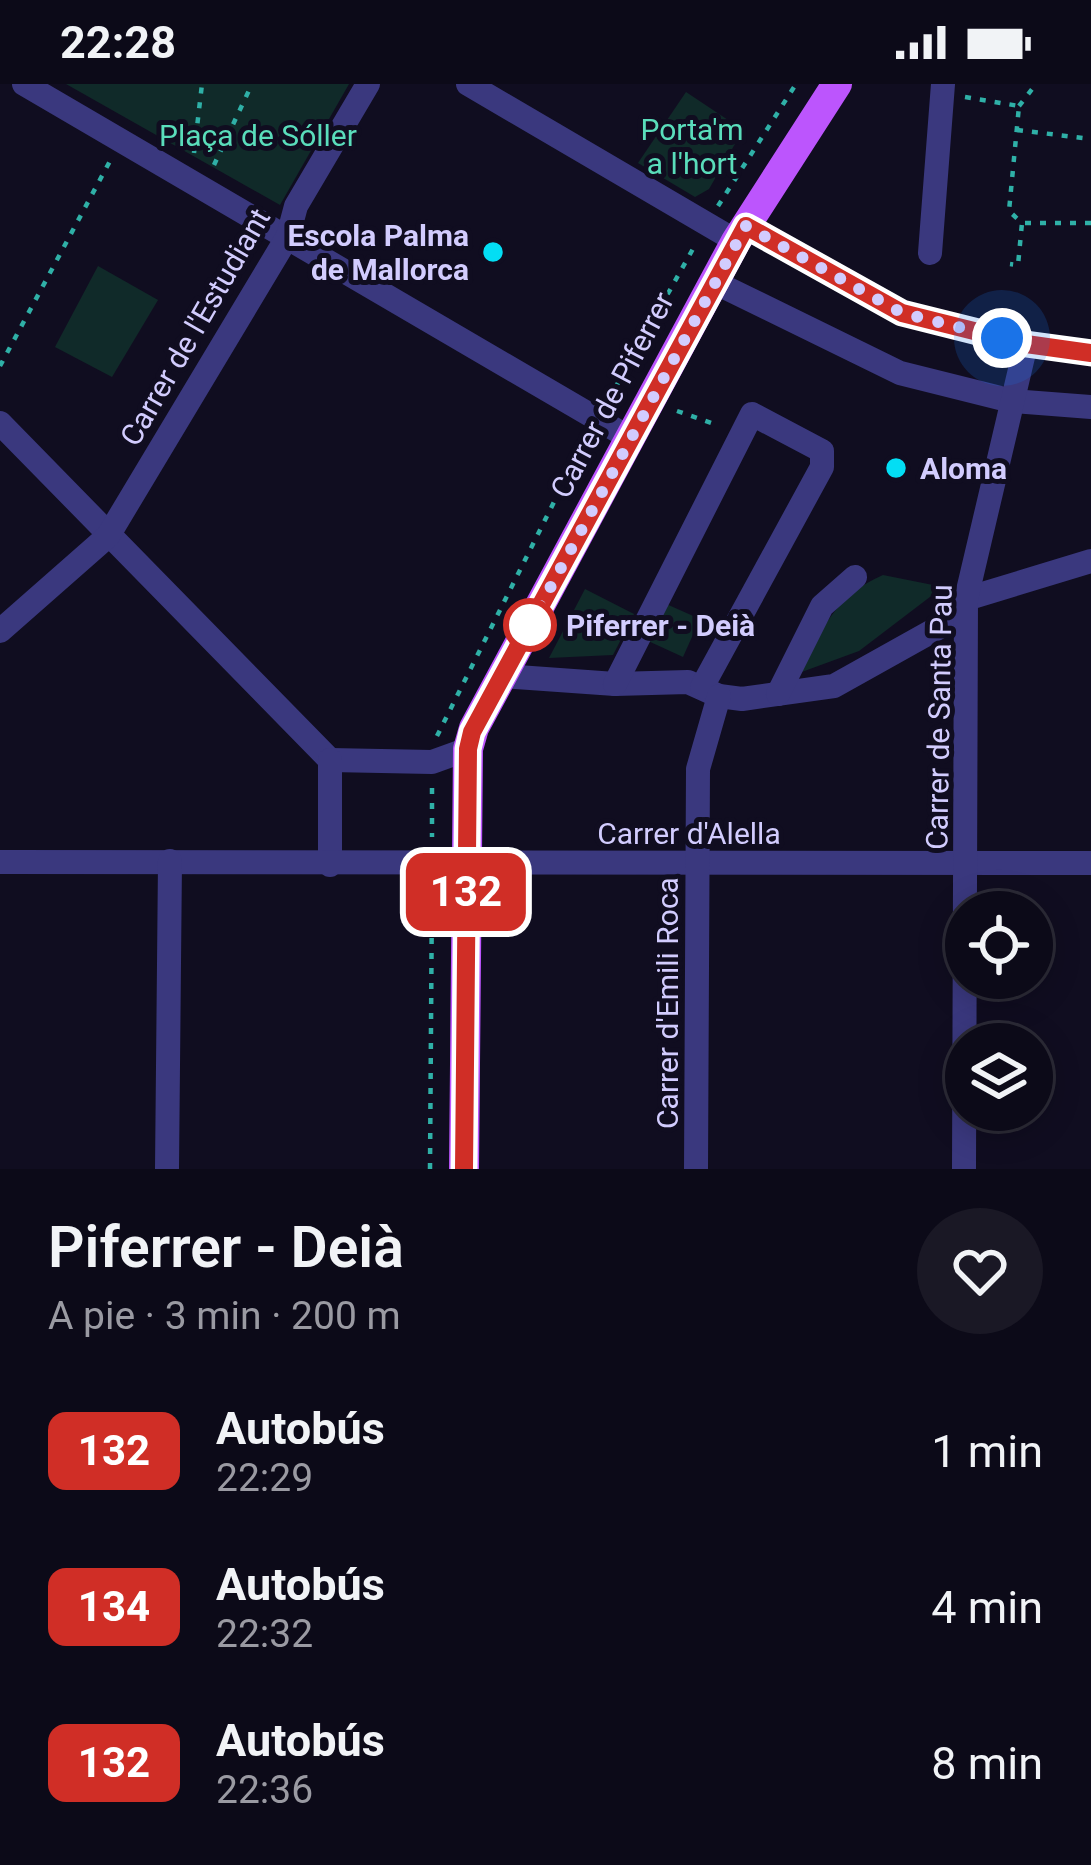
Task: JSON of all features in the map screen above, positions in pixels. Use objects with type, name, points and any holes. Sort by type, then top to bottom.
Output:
[{"type":"main road","name":"Carrer de Piferrer","points":[[468,749],[628,437],[714,282],[837,84]]},
{"type":"main road","points":[[464,1169],[468,749]]},
{"type":"street","points":[[25,84],[628,437]]},
{"type":"street","name":"Carrer de l'Estudiant","points":[[0,631],[108,536],[288,236],[296,206],[368,84]]},
{"type":"street","points":[[468,84],[741,234],[902,313],[1026,344],[1091,353]]},
{"type":"street","points":[[930,253],[943,89]]},
{"type":"street","points":[[714,282],[900,373],[1012,401],[1091,406]]},
{"type":"street","name":"Carrer de Santa Pau","points":[[964,1169],[965,599],[1026,344]]},
{"type":"street","name":"Carrer d'Emili Roca","points":[[615,684],[752,414],[822,451],[822,467],[710,692],[698,769],[696,1169]]},
{"type":"street","points":[[0,423],[330,760],[432,761],[468,749]]},
{"type":"street","points":[[503,676],[615,684],[688,682],[710,692],[778,694],[834,686],[946,624],[965,599],[1091,561]]},
{"type":"street","points":[[778,694],[822,606],[855,577]]},
{"type":"street","points":[[330,760],[330,865]]},
{"type":"street","points":[[167,1169],[170,860]]},
{"type":"street","name":"Carrer d'Alella","points":[[0,862],[1091,863]]},
{"type":"path","points":[[193,165],[202,84]]},
{"type":"path","points":[[212,175],[224,138],[252,84]]},
{"type":"path","points":[[1036,84],[1019,106],[1009,212],[1022,223],[1091,223]]},
{"type":"path","points":[[943,89],[1019,106]]},
{"type":"path","points":[[1017,130],[1091,139]]},
{"type":"path","points":[[0,366],[121,140]]},
{"type":"path","points":[[1010,265],[1018,265],[1022,223]]},
{"type":"path","points":[[671,410],[735,431]]},
{"type":"path","points":[[430,1169],[432,761]]},
{"type":"green space","name":"Plaça de Sóller","points":[[66,84],[349,84],[280,205]]},
{"type":"green space","name":"Porta'm a l'hort","points":[[686,92],[743,130],[709,189],[695,197],[638,163]]},
{"type":"green space","points":[[98,266],[158,300],[112,377],[55,347]]},
{"type":"green space","points":[[883,575],[943,587],[859,651],[799,673],[842,603]]},
{"type":"green space","points":[[585,589],[634,614],[613,655],[549,658]]},
{"type":"green space","points":[[664,603],[700,619],[683,657],[646,640]]},
{"type":"bus line","name":"132","points":[[464,1169],[468,749],[472,732],[746,226],[902,313],[1026,344],[1091,353]]},
{"type":"place","name":"Escola Palma de Mallorca","points":[[493,252]]},
{"type":"place","name":"Aloma","points":[[896,468]]},
{"type":"place","name":"Piferrer - Deià","points":[[530,625]]},
{"type":"route","points":[[530,625],[746,226],[902,313],[1002,338]]}]
